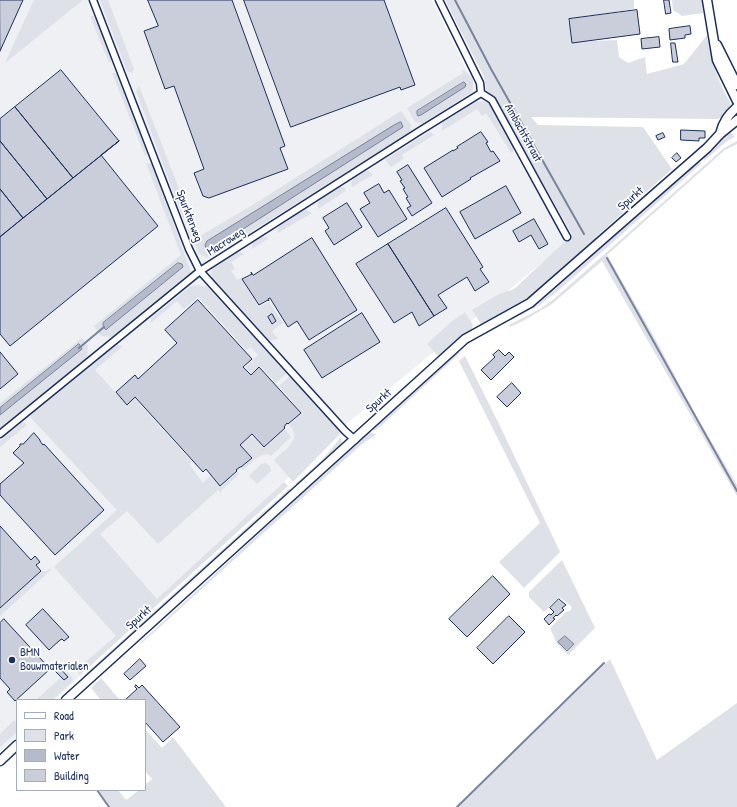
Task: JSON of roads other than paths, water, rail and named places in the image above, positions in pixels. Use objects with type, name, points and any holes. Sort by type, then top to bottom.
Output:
[{"type":"street","name":"Spurkterweg","points":[[93,0],[189,249],[200,271],[345,431],[355,440]]},
{"type":"street","points":[[439,0],[480,83],[481,93]]},
{"type":"street","points":[[707,0],[717,60],[737,101]]},
{"type":"street","points":[[714,39],[737,85]]},
{"type":"street","name":"Macroweg","points":[[0,434],[200,271],[481,93]]},
{"type":"street","name":"Ambachtstraat","points":[[481,93],[492,100],[568,237]]},
{"type":"street","name":"Spurkt","points":[[720,134],[723,124],[729,114],[737,107]]},
{"type":"street","name":"Spurkt","points":[[67,699],[355,440],[464,339],[530,303],[702,153],[720,134],[737,120]]},
{"type":"street","points":[[0,761],[16,746]]},
{"type":"water","points":[[464,82],[466,84],[465,87],[418,116],[417,111]]},
{"type":"water","points":[[401,122],[403,127],[218,245],[210,249],[206,248],[205,245],[207,241]]},
{"type":"water","points":[[178,263],[182,264],[183,267],[106,330],[105,329],[103,323]]},
{"type":"water","points":[[79,344],[82,349],[0,415],[0,408]]},
{"type":"water","points":[[565,636],[574,644],[567,651],[558,642]]},
{"type":"waterway","points":[[455,0],[491,69],[584,234]]},
{"type":"waterway","points":[[607,258],[737,491]]},
{"type":"waterway","points":[[79,348],[104,327]]},
{"type":"waterway","points":[[457,807],[604,663]]},
{"type":"waterway","points":[[98,791],[109,807]]},
{"type":"place","name":"BMN Bouwmaterialen","points":[[12,660]]}]
